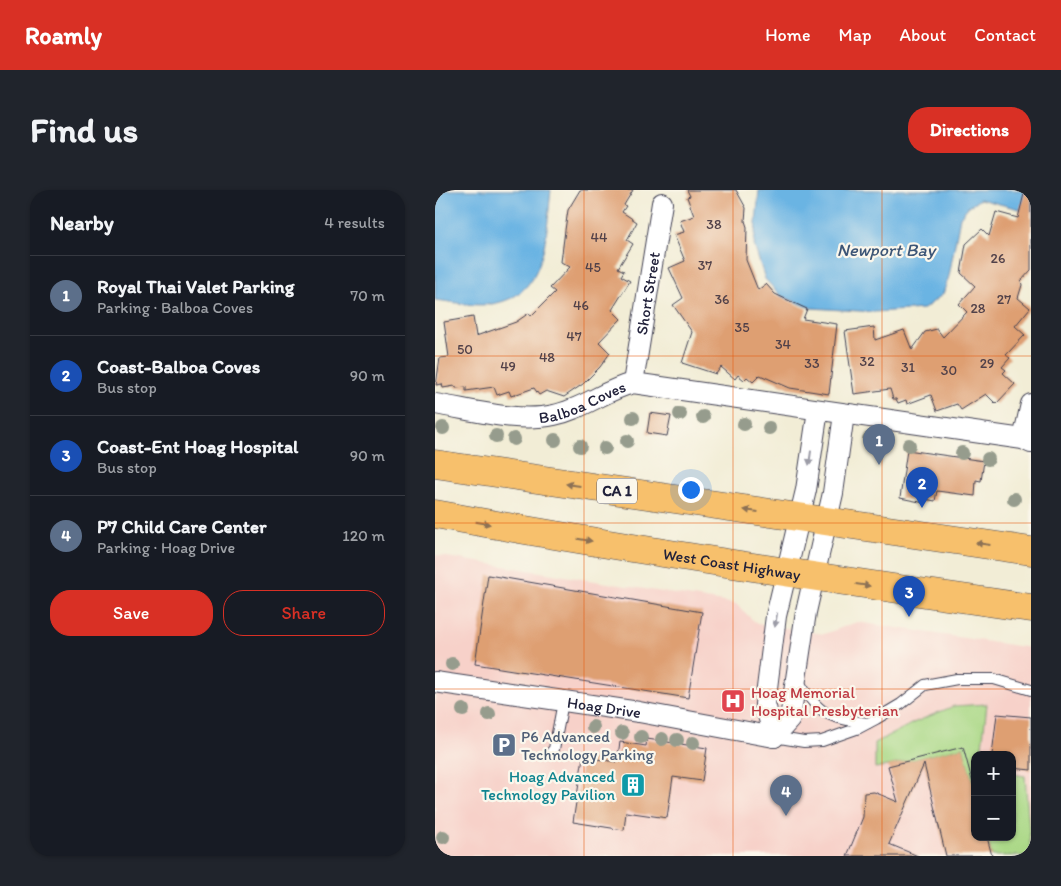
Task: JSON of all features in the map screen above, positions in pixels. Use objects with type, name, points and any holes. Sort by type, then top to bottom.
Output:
[{"type":"highway","name":"CA 1","points":[[435,464],[1031,551]]},
{"type":"highway","name":"West Coast Highway","points":[[435,514],[536,533],[815,577],[1031,608]]},
{"type":"street","name":"Short Street","points":[[633,383],[662,203]]},
{"type":"street","name":"Balboa Coves","points":[[435,404],[526,418],[555,415],[582,406],[616,387],[633,383],[1027,441]]},
{"type":"street","points":[[1027,441],[1031,404]]},
{"type":"street","points":[[774,737],[765,704],[776,616],[806,490],[818,410]]},
{"type":"street","points":[[774,737],[790,719],[806,612],[833,493],[844,414]]},
{"type":"street","name":"Hoag Drive","points":[[435,682],[639,712],[774,737]]},
{"type":"lane","points":[[796,677],[807,696],[823,712],[839,719],[869,723]]},
{"type":"lane","points":[[774,737],[804,742],[822,741],[869,723],[901,704],[925,685],[957,679],[994,679],[1031,690]]},
{"type":"lane","points":[[552,751],[554,749],[563,702]]},
{"type":"shaded area","name":"Hoag Memorial Hospital Presbyterian","points":[[435,555],[736,604],[757,624],[824,634],[857,622],[1031,648],[1031,856],[435,856]]},
{"type":"green space","points":[[987,704],[981,751],[971,751],[971,776],[963,747],[875,768],[875,743],[913,723],[954,706]]},
{"type":"green space","points":[[1016,775],[1025,776],[1031,856],[992,856],[988,841],[1016,841]]},
{"type":"water","points":[[435,190],[551,190],[548,223],[541,258],[535,273],[526,286],[514,297],[497,303],[474,305],[435,300]]},
{"type":"water","name":"Newport Bay","points":[[759,190],[1031,190],[1031,212],[980,199],[968,207],[960,217],[949,276],[943,294],[924,309],[875,312],[811,308],[781,296],[765,279],[754,245]]},
{"type":"building","points":[[580,190],[633,190],[622,212],[637,222],[627,240],[633,244],[618,268],[624,271],[621,276],[630,281],[612,310],[621,319],[599,342],[610,353],[600,367],[583,384],[564,397],[546,391],[539,395],[534,388],[511,396],[509,391],[497,395],[494,387],[466,391],[466,387],[443,388],[442,384],[436,385],[440,358],[449,357],[444,322],[473,317],[476,336],[516,322],[529,313],[531,316],[555,292],[550,288],[570,267],[561,262],[565,230],[568,210]]},
{"type":"building","points":[[687,190],[736,190],[746,208],[746,260],[758,290],[766,284],[775,294],[807,309],[803,319],[837,324],[829,394],[790,388],[760,375],[753,382],[747,377],[744,380],[738,375],[735,379],[721,367],[716,374],[682,363],[692,332],[673,305],[683,298],[669,268],[685,261],[674,235],[684,232],[680,221],[694,216],[687,197],[690,196]]},
{"type":"building","points":[[1025,190],[1031,190],[1031,270],[1021,281],[1022,285],[1018,298],[1030,308],[1015,326],[1025,335],[1006,355],[1010,358],[1002,367],[1006,370],[1003,373],[1015,384],[996,404],[986,394],[961,410],[957,404],[937,411],[931,395],[907,404],[906,400],[898,403],[896,399],[893,399],[890,389],[854,394],[845,331],[874,327],[875,340],[904,330],[912,350],[925,332],[937,329],[943,337],[967,312],[959,304],[975,286],[961,273],[966,244],[982,229],[989,236],[996,212],[1018,218]]},
{"type":"building","points":[[650,413],[671,416],[667,436],[647,433]]},
{"type":"building","points":[[907,450],[984,461],[981,481],[976,480],[975,496],[937,491],[935,501],[925,499],[925,503],[900,498]]},
{"type":"building","points":[[488,575],[702,612],[688,698],[475,664]]},
{"type":"building","points":[[997,714],[1031,717],[1031,770],[1016,768],[1016,751],[992,751]]},
{"type":"building","name":"Hoag Advanced Technology Pavilion","points":[[647,739],[707,748],[702,781],[673,777],[667,818],[626,812],[624,830],[573,822],[583,757],[617,762],[620,742],[646,746]]},
{"type":"building","points":[[963,747],[971,776],[971,841],[988,841],[992,856],[946,856],[924,764],[889,844],[918,856],[847,856],[863,817],[864,793],[874,792],[898,802],[888,766]]},
{"type":"place","name":"Royal Thai Valet Parking","points":[[879,465]]},
{"type":"place","name":"Coast-Balboa Coves","points":[[922,508]]},
{"type":"place","name":"Coast-Ent Hoag Hospital","points":[[909,617]]},
{"type":"place","name":"Hoag Memorial Hospital Presbyterian","points":[[733,701]]},
{"type":"place","name":"P6 Advanced Technology Parking","points":[[504,745]]},
{"type":"place","name":"Hoag Advanced Technology Pavilion","points":[[633,785]]},
{"type":"place","name":"P7 Child Care Center","points":[[786,816]]}]
